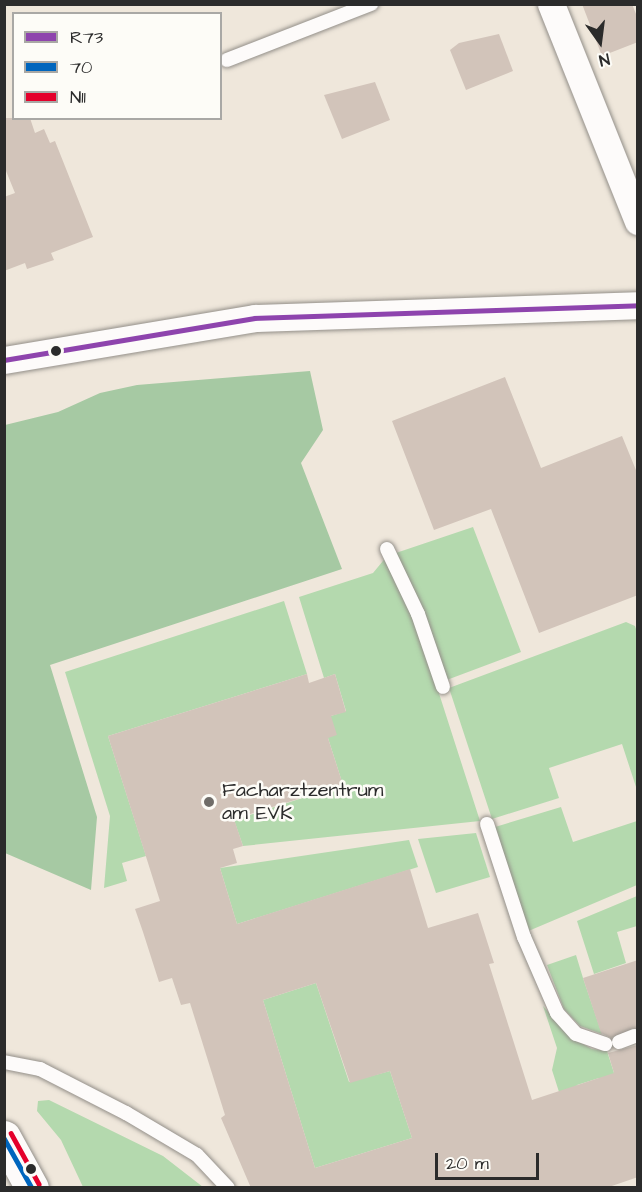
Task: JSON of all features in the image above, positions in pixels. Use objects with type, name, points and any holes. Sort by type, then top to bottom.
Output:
[{"type":"street","points":[[551,4],[638,221]]},
{"type":"street","points":[[4,360],[255,318],[638,305]]},
{"type":"street","points":[[4,1137],[32,1188]]},
{"type":"lane","points":[[227,60],[371,4]]},
{"type":"lane","points":[[387,549],[418,614],[443,687]]},
{"type":"lane","points":[[487,824],[524,937],[556,1013],[576,1034],[612,1043],[635,1036]]},
{"type":"lane","points":[[4,1062],[40,1069],[173,1139],[212,1167],[228,1188]]},
{"type":"green space","points":[[310,371],[323,430],[301,463],[342,569],[50,665],[97,817],[91,890],[5,853],[5,425],[58,412],[100,393],[137,385]]},
{"type":"green space","points":[[473,527],[521,652],[436,684],[480,821],[243,846],[234,820],[343,785],[328,738],[331,716],[346,711],[335,674],[324,678],[299,597],[373,573],[387,556]]},
{"type":"green space","points":[[284,601],[307,674],[108,736],[146,856],[122,863],[127,881],[104,888],[110,816],[65,672]]},
{"type":"green space","points":[[626,622],[635,626],[638,635],[637,790],[622,744],[549,768],[559,798],[492,819],[449,688]]},
{"type":"green space","points":[[561,807],[573,842],[637,821],[637,885],[519,935],[485,830]]},
{"type":"green space","points":[[476,833],[490,877],[436,893],[418,839]]},
{"type":"green space","points":[[409,840],[418,867],[237,924],[220,868]]},
{"type":"green space","points":[[637,896],[637,926],[617,932],[626,963],[594,974],[577,921]]},
{"type":"green space","points":[[576,955],[602,1034],[580,1026],[564,1009],[547,965]]},
{"type":"green space","points":[[316,983],[349,1082],[390,1071],[412,1138],[315,1168],[263,1000]]},
{"type":"green space","points":[[543,1006],[572,1038],[592,1049],[607,1051],[621,1095],[607,1100],[599,1078],[577,1085],[566,1114],[552,1070],[557,1048]]},
{"type":"green space","points":[[49,1100],[163,1156],[203,1187],[83,1187],[61,1140],[37,1111],[38,1101]]},
{"type":"building","points":[[582,4],[632,4],[638,19],[638,42],[602,56]]},
{"type":"building","points":[[499,34],[513,71],[466,90],[450,50],[459,43]]},
{"type":"building","points":[[375,82],[390,120],[342,139],[324,95]]},
{"type":"building","points":[[4,118],[31,120],[35,133],[44,129],[50,143],[55,141],[93,237],[51,253],[54,260],[27,269],[25,263],[4,271],[4,197],[15,193],[4,166]]},
{"type":"building","points":[[505,377],[541,468],[622,436],[638,475],[638,595],[539,633],[491,509],[434,530],[392,421]]},
{"type":"building","points":[[307,674],[309,683],[335,674],[346,712],[331,716],[337,735],[328,738],[343,785],[234,819],[243,846],[233,849],[237,863],[220,868],[237,924],[410,869],[428,928],[478,913],[494,963],[489,964],[532,1100],[614,1073],[608,1053],[638,1045],[638,1177],[606,1188],[251,1188],[221,1118],[225,1115],[190,1003],[181,1005],[172,978],[159,982],[135,909],[160,901],[108,736]],"holes":[[[316,983],[350,1083],[390,1071],[412,1138],[315,1168],[263,1000]]]},
{"type":"building","points":[[638,960],[638,1028],[611,1038],[601,1033],[583,978]]},
{"type":"transit line","name":"R73","points":[[4,360],[255,318],[638,305]]},
{"type":"transit line","name":"N11","points":[[11,1133],[39,1184]]},
{"type":"transit line","name":"70","points":[[4,1138],[32,1188]]},
{"type":"place","name":"Facharztzentrum am EVK","points":[[209,802]]}]
